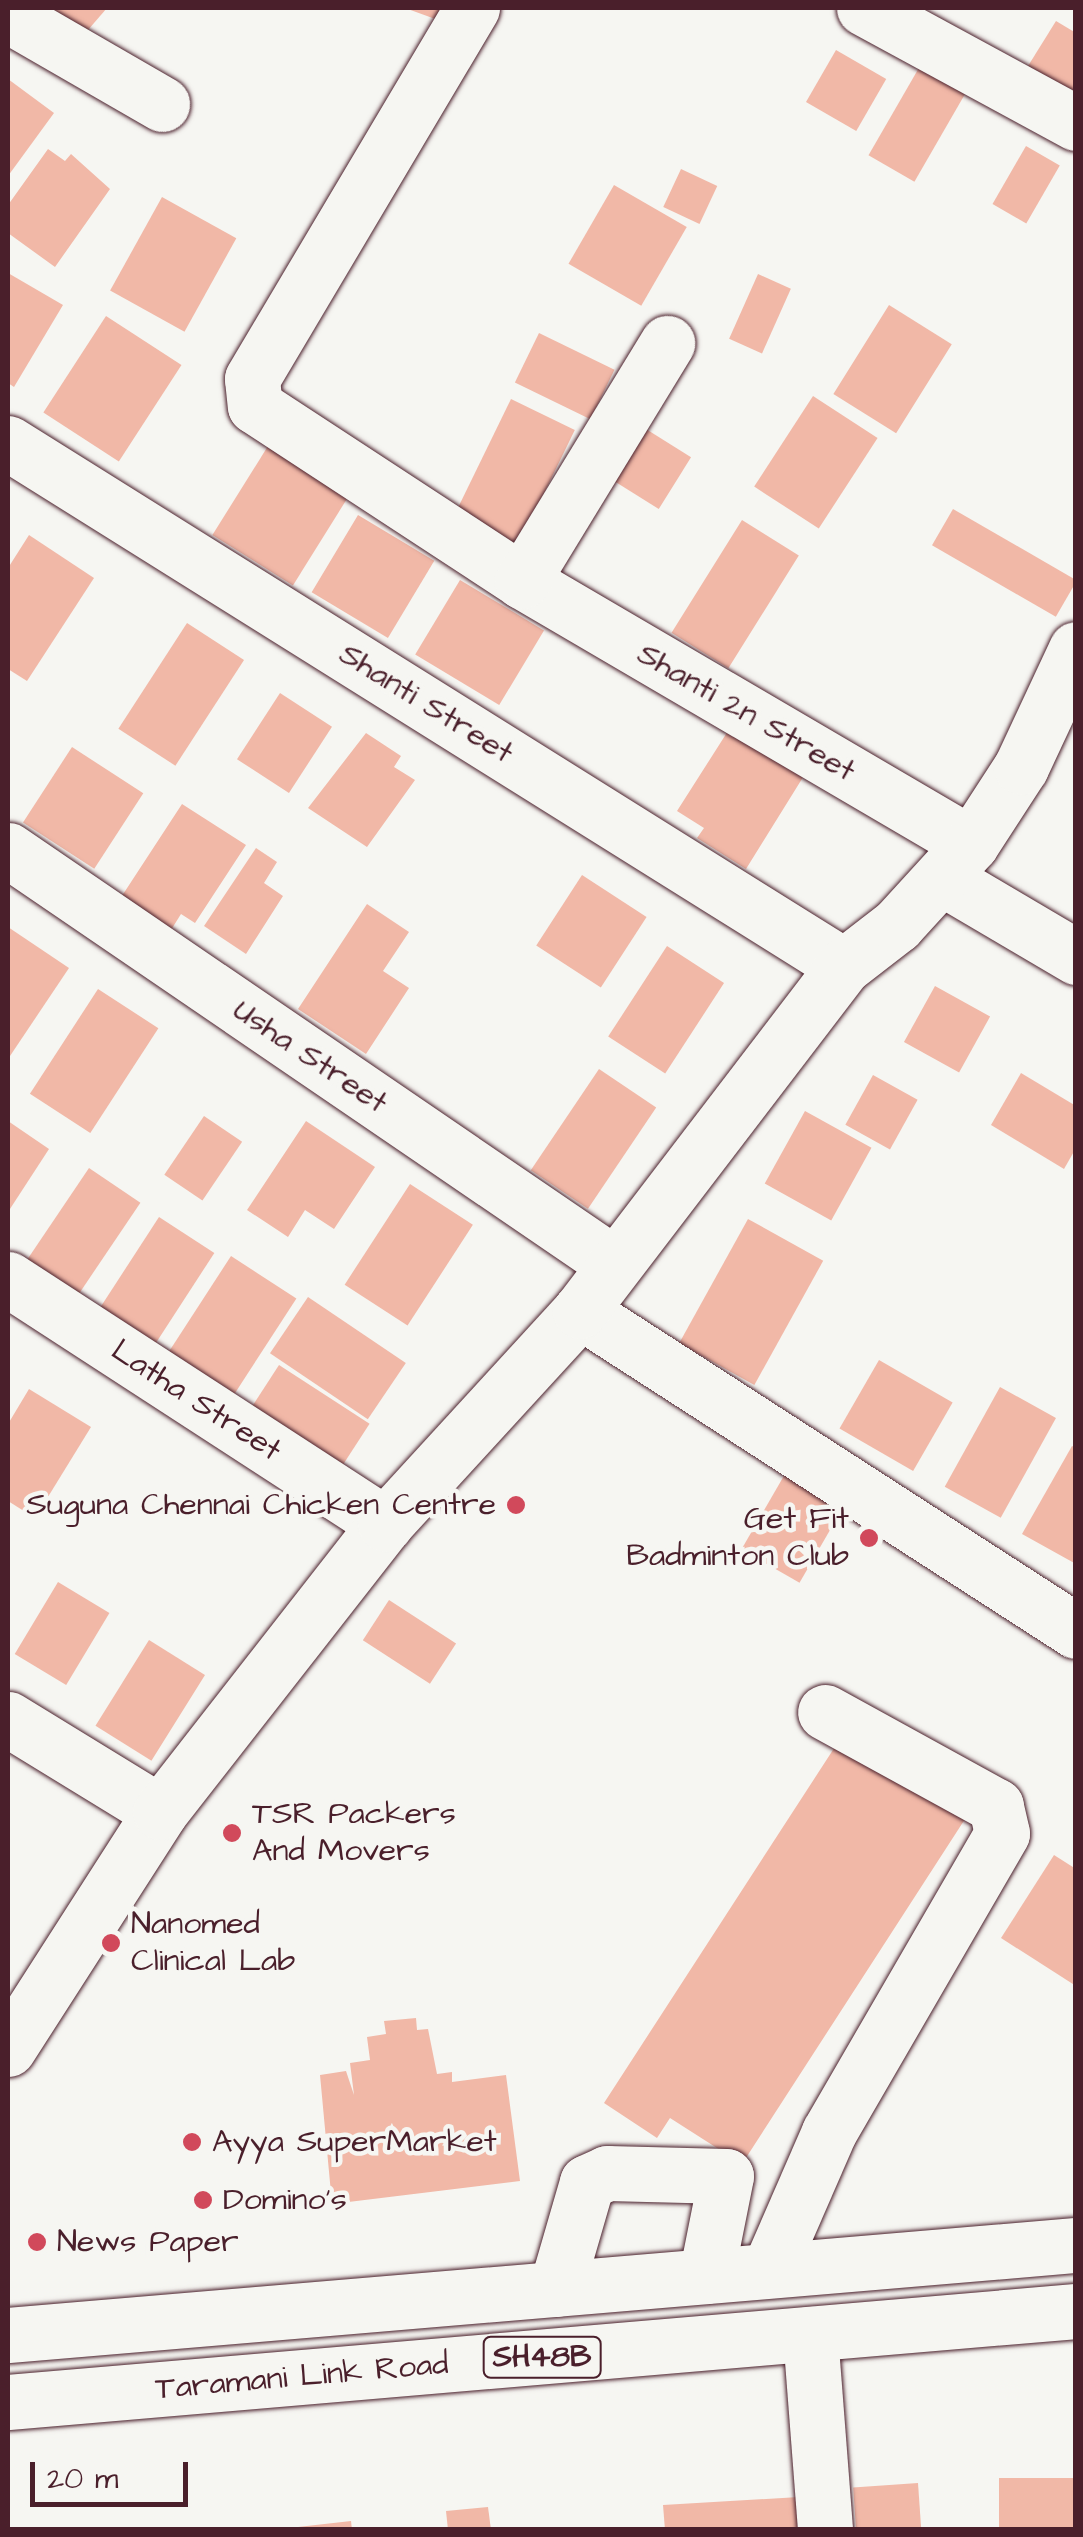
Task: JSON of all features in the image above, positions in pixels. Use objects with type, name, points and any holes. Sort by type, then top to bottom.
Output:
[{"type":"street","name":"Shanti 2n Street","points":[[472,8],[252,379],[255,406],[956,861],[1076,957]]},
{"type":"street","points":[[864,8],[1076,123]]},
{"type":"street","points":[[8,15],[162,104]]},
{"type":"street","points":[[522,580],[666,343]]},
{"type":"street","name":"Shanti Street","points":[[8,442],[844,966]]},
{"type":"street","points":[[8,2050],[160,1812],[386,1524],[580,1311],[844,966],[897,925],[956,861],[1022,767],[1076,649]]},
{"type":"street","name":"Usha Street","points":[[8,850],[613,1263]]},
{"type":"street","name":"Latha Street","points":[[8,1279],[386,1524]]},
{"type":"street","points":[[580,1311],[1076,1631]]},
{"type":"street","points":[[769,2270],[818,2158],[1002,1833],[1004,1816],[825,1712]]},
{"type":"street","points":[[8,1718],[160,1812]]},
{"type":"street","points":[[556,2289],[596,2176],[726,2176],[818,2158]]},
{"type":"street","points":[[706,2276],[726,2176]]},
{"type":"street","name":"Taramani Link Road","points":[[8,2336],[1076,2244]]},
{"type":"street","name":"Taramani Link Road","points":[[8,2402],[1076,2311]]},
{"type":"street","points":[[810,2334],[825,2530]]},
{"type":"building","points":[[30,8],[107,8],[75,45]]},
{"type":"building","points":[[405,8],[455,8],[449,24]]},
{"type":"building","points":[[1056,21],[1076,33],[1076,96],[1028,66]]},
{"type":"building","points":[[836,50],[886,79],[856,131],[806,102]]},
{"type":"building","points":[[920,66],[966,92],[914,182],[868,155]]},
{"type":"building","points":[[8,79],[54,113],[8,176]]},
{"type":"building","points":[[1026,146],[1060,165],[1026,224],[992,204]]},
{"type":"building","points":[[48,149],[65,161],[71,154],[110,189],[55,267],[8,233],[8,205]]},
{"type":"building","points":[[681,169],[717,186],[700,224],[663,207]]},
{"type":"building","points":[[614,185],[687,227],[641,306],[568,264]]},
{"type":"building","points":[[162,197],[236,238],[184,332],[110,291]]},
{"type":"building","points":[[8,273],[63,305],[14,387],[8,383]]},
{"type":"building","points":[[758,274],[791,289],[762,354],[729,339]]},
{"type":"building","points":[[889,305],[952,344],[896,433],[833,394]]},
{"type":"building","points":[[106,316],[181,365],[119,461],[43,412]]},
{"type":"building","points":[[539,333],[614,370],[590,419],[515,382]]},
{"type":"building","points":[[813,396],[878,438],[819,529],[754,487]]},
{"type":"building","points":[[511,399],[575,430],[515,552],[451,521]]},
{"type":"building","points":[[630,419],[691,457],[659,509],[598,471]]},
{"type":"building","points":[[268,446],[349,496],[293,585],[212,535]]},
{"type":"building","points":[[953,509],[1076,580],[1056,617],[932,545]]},
{"type":"building","points":[[358,515],[434,561],[388,638],[312,592]]},
{"type":"building","points":[[742,520],[799,556],[728,668],[672,633]]},
{"type":"building","points":[[29,535],[94,578],[27,681],[8,669],[8,568]]},
{"type":"building","points":[[460,580],[544,630],[499,705],[415,655]]},
{"type":"building","points":[[187,623],[244,660],[175,766],[118,729]]},
{"type":"building","points":[[280,693],[332,727],[289,793],[237,759]]},
{"type":"building","points":[[735,720],[810,766],[746,869],[697,838],[704,828],[677,811]]},
{"type":"building","points":[[366,733],[401,756],[394,767],[415,780],[367,847],[308,808]]},
{"type":"building","points":[[72,747],[143,793],[94,869],[23,822]]},
{"type":"building","points":[[182,804],[246,845],[195,923],[181,914],[166,938],[116,905]]},
{"type":"building","points":[[256,848],[277,862],[264,883],[283,896],[246,954],[204,926]]},
{"type":"building","points":[[582,875],[647,917],[601,987],[536,945]]},
{"type":"building","points":[[367,904],[409,932],[383,971],[409,988],[366,1054],[298,1009]]},
{"type":"building","points":[[8,927],[69,968],[8,1059]]},
{"type":"building","points":[[667,946],[724,983],[665,1074],[608,1037]]},
{"type":"building","points":[[935,986],[990,1017],[959,1073],[904,1042]]},
{"type":"building","points":[[98,989],[158,1028],[90,1133],[30,1094]]},
{"type":"building","points":[[599,1069],[656,1108],[588,1209],[531,1170]]},
{"type":"building","points":[[1021,1073],[1076,1106],[1076,1148],[1064,1169],[991,1125]]},
{"type":"building","points":[[873,1075],[918,1100],[890,1150],[845,1125]]},
{"type":"building","points":[[805,1111],[871,1148],[831,1220],[765,1184]]},
{"type":"building","points":[[204,1116],[242,1142],[202,1201],[164,1175]]},
{"type":"building","points":[[8,1121],[49,1149],[8,1212]]},
{"type":"building","points":[[306,1121],[375,1167],[334,1229],[305,1210],[288,1237],[247,1210]]},
{"type":"building","points":[[89,1168],[140,1203],[77,1297],[25,1263]]},
{"type":"building","points":[[410,1184],[473,1225],[408,1325],[345,1285]]},
{"type":"building","points":[[159,1217],[214,1253],[154,1345],[99,1309]]},
{"type":"building","points":[[748,1219],[823,1261],[754,1385],[679,1343]]},
{"type":"building","points":[[231,1256],[296,1298],[234,1395],[168,1352]]},
{"type":"building","points":[[308,1297],[406,1363],[368,1419],[270,1353]]},
{"type":"building","points":[[879,1360],[953,1402],[913,1471],[840,1428]]},
{"type":"building","points":[[279,1365],[370,1424],[337,1473],[247,1414]]},
{"type":"building","points":[[1000,1387],[1056,1418],[1001,1518],[945,1487]]},
{"type":"building","points":[[29,1389],[91,1427],[35,1518],[8,1501],[8,1424]]},
{"type":"building","points":[[1072,1446],[1076,1448],[1076,1564],[1022,1534]]},
{"type":"building","points":[[785,1474],[843,1508],[800,1583],[742,1549]]},
{"type":"building","points":[[58,1582],[109,1613],[66,1685],[15,1654]]},
{"type":"building","points":[[389,1600],[456,1644],[430,1684],[363,1640]]},
{"type":"building","points":[[149,1640],[205,1675],[151,1761],[95,1726]]},
{"type":"building","points":[[842,1736],[967,1816],[742,2164],[670,2118],[657,2138],[604,2103]]},
{"type":"building","points":[[1054,1855],[1076,1869],[1076,1986],[1001,1938]]},
{"type":"building","points":[[416,2018],[417,2030],[428,2029],[437,2074],[452,2072],[452,2082],[506,2075],[520,2181],[332,2204],[320,2075],[346,2071],[354,2095],[350,2063],[370,2060],[367,2037],[386,2034],[384,2021]]},
{"type":"building","points":[[999,2478],[1076,2478],[1076,2530],[999,2530]]},
{"type":"building","points":[[918,2483],[921,2530],[856,2530],[853,2488]]},
{"type":"building","points":[[799,2497],[801,2530],[665,2530],[663,2505]]},
{"type":"building","points":[[488,2507],[491,2530],[448,2530],[446,2511]]},
{"type":"building","points":[[351,2521],[352,2530],[298,2530],[298,2527]]},
{"type":"place","name":"Suguna Chennai Chicken Centre","points":[[516,1505]]},
{"type":"place","name":"Get Fit Badminton Club","points":[[869,1538]]},
{"type":"place","name":"TSR Packers And Movers","points":[[232,1833]]},
{"type":"place","name":"Nanomed Clinical Lab","points":[[111,1943]]},
{"type":"place","name":"Ayya SuperMarket","points":[[192,2142]]},
{"type":"place","name":"Domino's","points":[[203,2200]]},
{"type":"place","name":"News Paper","points":[[37,2242]]}]
